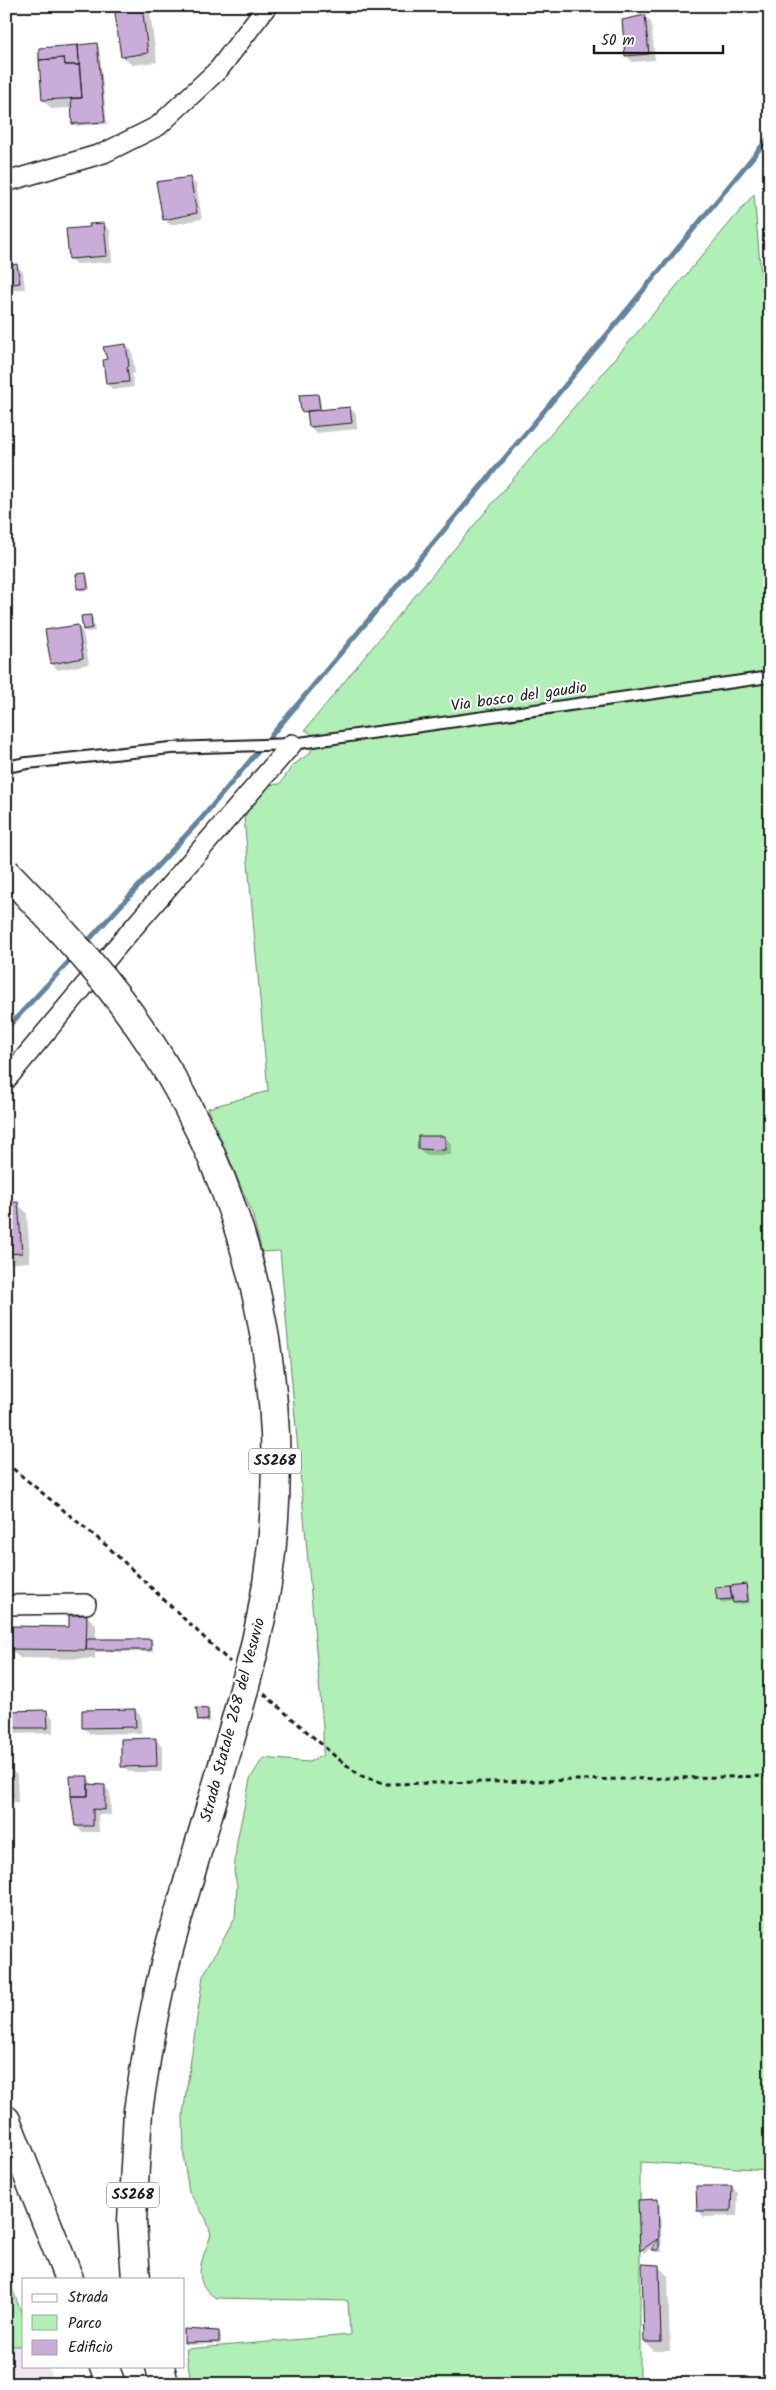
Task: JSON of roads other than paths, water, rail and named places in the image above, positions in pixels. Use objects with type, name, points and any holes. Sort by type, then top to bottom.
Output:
[{"type":"highway","name":"Strada Statale 268 del Vesuvio","points":[[6,872],[58,925],[110,986],[156,1051],[189,1109],[222,1181],[247,1256],[265,1333],[275,1412],[275,1502],[269,1571],[255,1648],[168,1955],[150,2032],[138,2111],[132,2221],[136,2278]]},
{"type":"highway","points":[[6,2120],[69,2278]]},
{"type":"highway","points":[[105,2368],[111,2384]]},
{"type":"highway","points":[[148,2368],[151,2384]]},
{"type":"highway","points":[[160,2368],[164,2384]]},
{"type":"street","points":[[6,182],[104,153],[158,126],[220,69],[266,6]]},
{"type":"street","points":[[6,1080],[120,943],[292,744]]},
{"type":"street","points":[[6,1605],[86,1604]]},
{"type":"lane","name":"Via bosco del gaudio","points":[[6,767],[27,763],[171,748],[251,746],[273,743],[292,744],[770,677]]},
{"type":"waterway","points":[[85,944],[201,819],[540,416],[770,136]]},
{"type":"waterway","points":[[6,1029],[74,956]]}]
